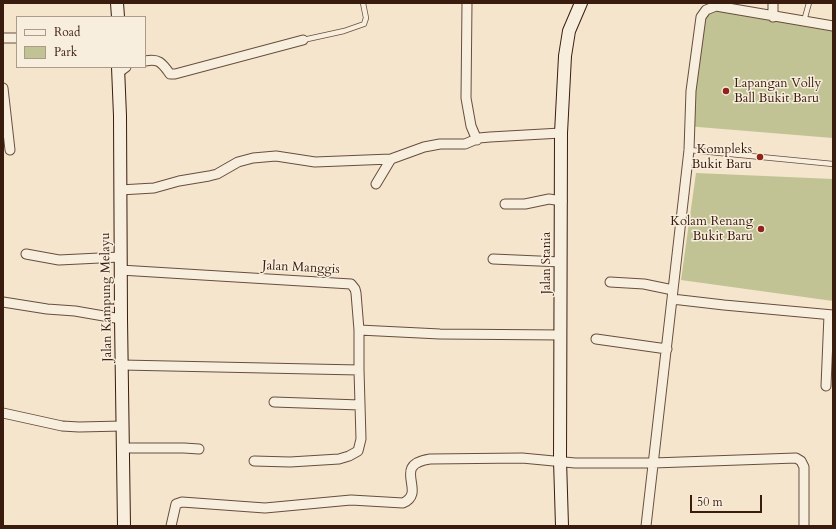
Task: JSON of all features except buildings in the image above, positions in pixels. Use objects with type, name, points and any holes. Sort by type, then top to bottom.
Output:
[{"type":"street","points":[[118,3],[118,16]]},
{"type":"street","points":[[467,3],[466,98],[471,126],[477,140]]},
{"type":"street","name":"Jalan Stania","points":[[562,526],[560,460],[562,201],[561,133],[565,56],[569,31],[581,3]]},
{"type":"street","points":[[773,3],[773,17]]},
{"type":"street","points":[[646,526],[689,150],[691,91],[700,17],[706,10],[716,6],[773,17],[833,26]]},
{"type":"street","points":[[3,38],[16,38]]},
{"type":"street","points":[[146,61],[155,60],[161,63],[170,74],[174,74],[303,40]]},
{"type":"street","name":"Jalan Kampung Melayu","points":[[120,69],[120,270],[124,526]]},
{"type":"street","points":[[4,94],[10,150]]},
{"type":"street","points":[[120,190],[154,188],[179,181],[209,176],[217,174],[238,162],[253,158],[276,156],[315,162],[391,159],[424,147],[440,144],[464,144],[490,137],[561,133]]},
{"type":"street","points":[[376,184],[391,159]]},
{"type":"street","points":[[505,204],[525,204],[549,199],[562,201]]},
{"type":"street","points":[[26,254],[59,260],[120,257]]},
{"type":"street","points":[[493,259],[561,262]]},
{"type":"street","name":"Jalan Manggis","points":[[120,270],[351,284],[356,293],[359,330]]},
{"type":"street","points":[[610,282],[644,284],[673,294],[724,305],[831,315],[826,386]]},
{"type":"street","points":[[3,302],[47,309],[75,311],[121,319]]},
{"type":"street","points":[[254,461],[290,462],[338,459],[349,456],[358,451],[361,439],[359,330],[440,334],[561,335]]},
{"type":"street","points":[[596,339],[667,349]]},
{"type":"street","points":[[122,365],[359,370]]},
{"type":"street","points":[[274,402],[360,405]]},
{"type":"street","points":[[3,413],[62,426],[123,426]]},
{"type":"street","points":[[123,448],[199,449]]},
{"type":"street","points":[[171,526],[176,504],[182,502],[265,508],[351,500],[403,503],[411,496],[411,468],[413,464],[418,461],[430,459],[514,458],[560,460],[575,463],[653,463],[796,458],[801,461],[804,467],[804,526]]},
{"type":"lane","points":[[303,40],[344,31],[364,24],[366,18],[363,3]]},
{"type":"lane","points":[[804,21],[809,3]]},
{"type":"lane","points":[[689,150],[833,164]]},
{"type":"green space","points":[[702,9],[833,28],[833,138],[686,126]]},
{"type":"green space","name":"Kolam Renang Bukit Baru","points":[[696,173],[833,179],[833,301],[681,280]]},
{"type":"place","name":"Lapangan Volly Ball Bukit Baru","points":[[726,91]]},
{"type":"place","name":"Kompleks Bukit Baru","points":[[760,157]]},
{"type":"place","name":"Kolam Renang Bukit Baru","points":[[761,229]]}]
